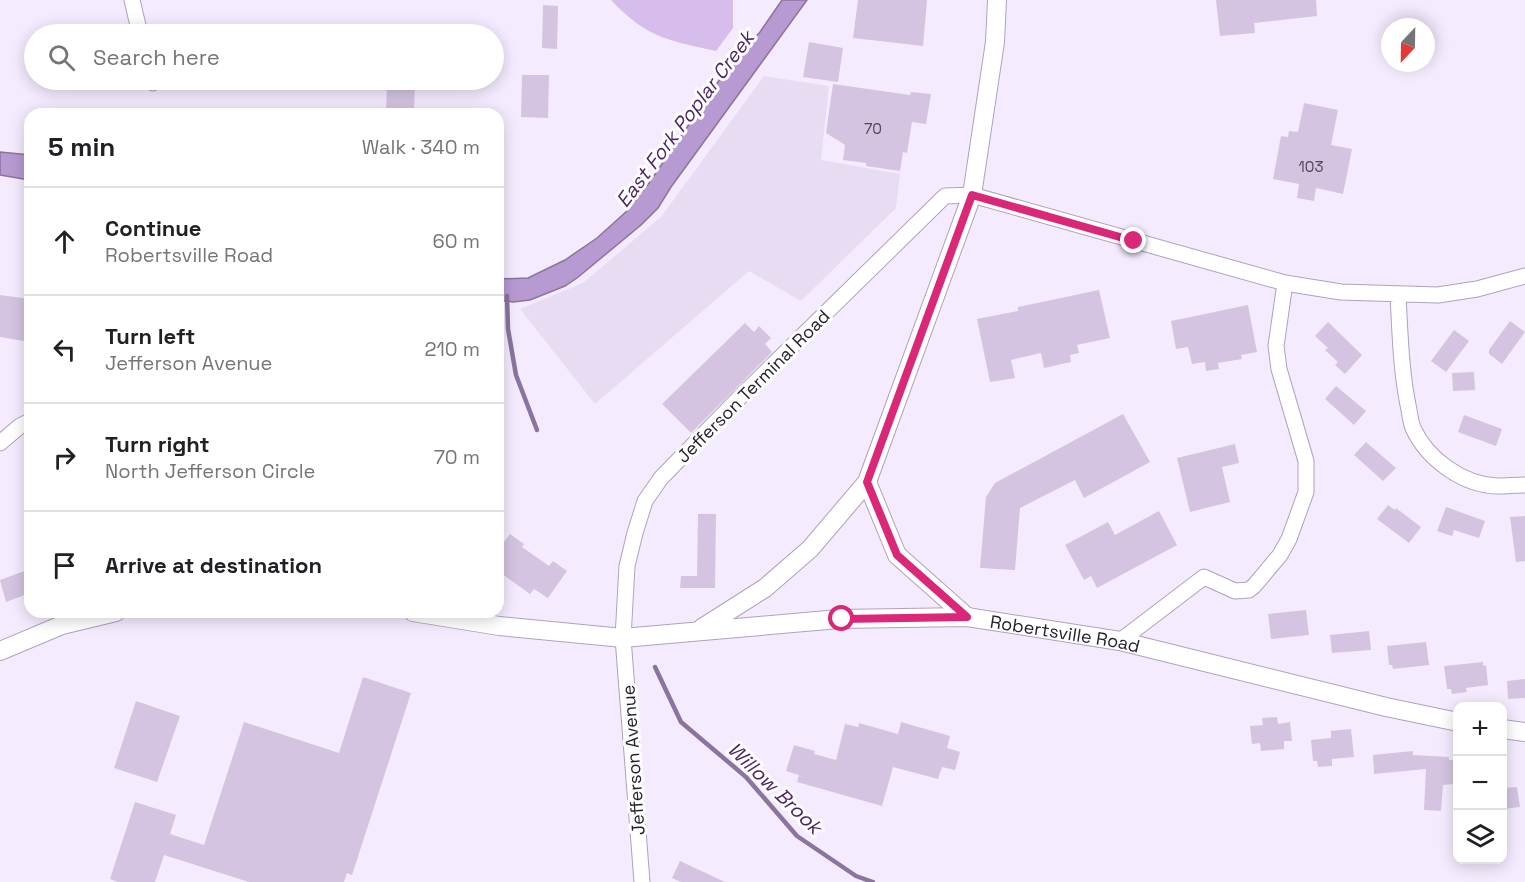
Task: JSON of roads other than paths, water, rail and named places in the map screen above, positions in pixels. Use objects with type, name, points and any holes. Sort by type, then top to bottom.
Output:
[{"type":"street","points":[[132,0],[138,24]]},
{"type":"street","points":[[698,630],[765,588],[810,549],[867,482],[972,195],[995,42],[997,0]]},
{"type":"street","points":[[972,195],[1285,283],[1341,292],[1438,295],[1477,289],[1525,276]]},
{"type":"street","name":"Jefferson Terminal Road","points":[[623,638],[627,566],[645,501],[661,478],[740,397],[945,196],[972,195]]},
{"type":"street","points":[[1120,641],[1203,577],[1235,591],[1249,590],[1280,555],[1289,539],[1306,492],[1306,461],[1279,369],[1276,346],[1285,283]]},
{"type":"street","points":[[1398,295],[1405,385],[1413,428],[1430,452],[1443,465],[1459,475],[1477,483],[1496,486],[1525,485]]},
{"type":"street","points":[[0,443],[24,424]]},
{"type":"street","points":[[867,482],[897,555],[967,617]]},
{"type":"street","name":"Robertsville Road","points":[[450,618],[499,626],[623,638],[839,619],[967,617],[1120,641],[1386,707],[1453,721]]},
{"type":"street","points":[[0,651],[62,625],[91,618]]},
{"type":"street","points":[[489,618],[499,626]]},
{"type":"street","name":"Jefferson Avenue","points":[[623,638],[642,882]]},
{"type":"street","points":[[1507,730],[1525,732]]},
{"type":"waterway","name":"Willow Brook","points":[[507,296],[508,329],[516,375],[537,430]]},
{"type":"waterway","name":"Willow Brook","points":[[655,667],[681,722],[746,777],[797,836],[856,876],[873,882]]},
{"type":"water label","name":"East Fork Poplar Creek","points":[[685,119]]}]
